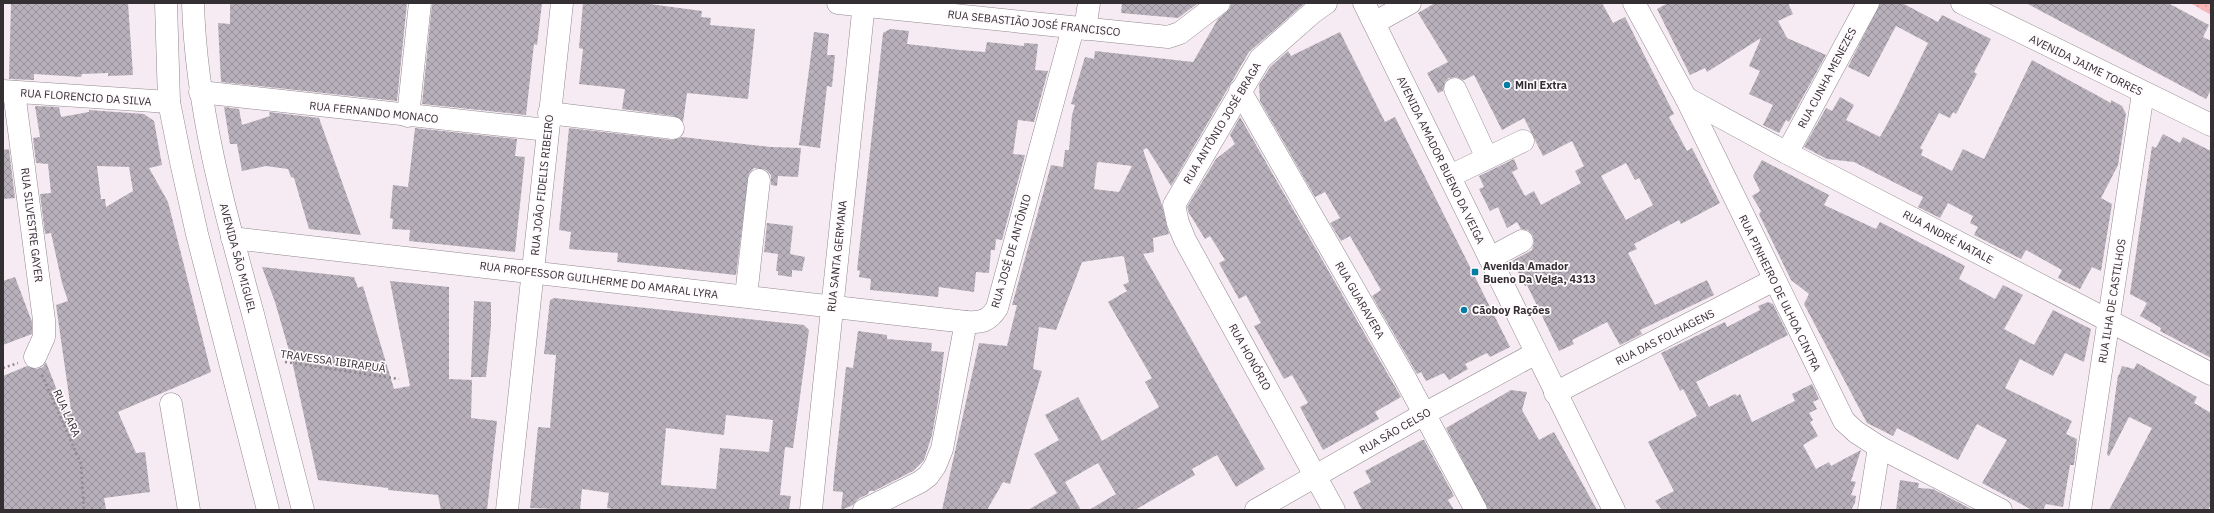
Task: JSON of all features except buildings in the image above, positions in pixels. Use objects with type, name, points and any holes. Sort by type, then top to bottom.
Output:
[{"type":"street","points":[[166,3],[169,102],[197,234],[268,510],[263,510]]},
{"type":"street","name":"AVENIDA SÃO MIGUEL","points":[[193,3],[200,92],[232,238],[303,510]]},
{"type":"street","points":[[408,116],[420,3]]},
{"type":"street","name":"RUA JOÃO FIDELIS RIBEIRO","points":[[507,510],[562,3]]},
{"type":"street","name":"RUA SEBASTIÃO JOSÉ FRANCISCO","points":[[838,3],[864,4],[1168,37],[1180,33],[1220,3]]},
{"type":"street","name":"RUA JOSÉ DE ANTÔNIO","points":[[966,322],[983,322],[988,319],[996,308],[1079,28],[1089,3]]},
{"type":"street","name":"RUA ANTÔNIO JOSÉ BRAGA","points":[[1176,200],[1240,91],[1266,52],[1326,3]]},
{"type":"street","name":"AVENIDA AMADOR BUENO DA VEIGA","points":[[1364,3],[1450,176],[1555,394],[1614,510]]},
{"type":"street","points":[[1374,23],[1410,3]]},
{"type":"street","name":"RUA PINHEIRO DE ULHOA CINTRA","points":[[1634,3],[1686,98],[1844,422],[1879,447],[2001,510]]},
{"type":"street","name":"RUA CUNHA MENEZES","points":[[1787,153],[1868,3]]},
{"type":"street","name":"AVENIDA JAIME TORRES","points":[[1962,3],[2211,125]]},
{"type":"street","name":"RUA SANTA GERMANA","points":[[811,510],[831,307],[864,4]]},
{"type":"street","points":[[1455,90],[1487,158]]},
{"type":"street","name":"RUA FLORENCIO DA SILVA","points":[[9,91],[169,102]]},
{"type":"street","name":"RUA SILVESTRE GAYER","points":[[9,91],[44,320],[44,338],[35,357]]},
{"type":"street","name":"RUA GUARAVERA","points":[[1240,91],[1424,414],[1476,510]]},
{"type":"street","name":"RUA FERNANDO MONACO","points":[[200,92],[408,116],[673,128]]},
{"type":"street","name":"RUA ILHA DE CASTILHOS","points":[[2080,510],[2143,93]]},
{"type":"street","name":"RUA ANDRÉ NATALE","points":[[1686,98],[1787,153],[2211,374]]},
{"type":"street","points":[[1450,176],[1523,141]]},
{"type":"street","points":[[746,296],[759,180]]},
{"type":"street","name":"RUA HONÓRIO","points":[[1176,200],[1175,215],[1185,240],[1334,510]]},
{"type":"street","name":"RUA PROFESSOR GUILHERME DO AMARAL LYRA","points":[[232,238],[966,322]]},
{"type":"street","points":[[1490,258],[1522,241]]},
{"type":"street","name":"RUA DAS FOLHAGENS","points":[[1555,394],[1774,280]]},
{"type":"street","points":[[864,510],[920,482],[936,466],[942,449],[966,322]]},
{"type":"street","name":"RUA SÃO CELSO","points":[[1256,510],[1424,414],[1536,353]]},
{"type":"street","points":[[171,404],[189,510]]},
{"type":"street","points":[[1869,510],[1879,447]]},
{"type":"path","points":[[3,368],[35,357]]},
{"type":"path","name":"RUA LARA","points":[[35,357],[81,464],[84,510]]},
{"type":"path","name":"TRAVESSA IBIRAPUÃ","points":[[264,359],[399,379]]},
{"type":"shaded area","points":[[2190,3],[2211,3],[2211,15]]},
{"type":"place","name":"Mini Extra","points":[[1507,85]]},
{"type":"place","name":"Avenida Amador Bueno Da Veiga, 4313","points":[[1475,272]]},
{"type":"place","name":"Cãoboy Rações","points":[[1464,310]]}]
